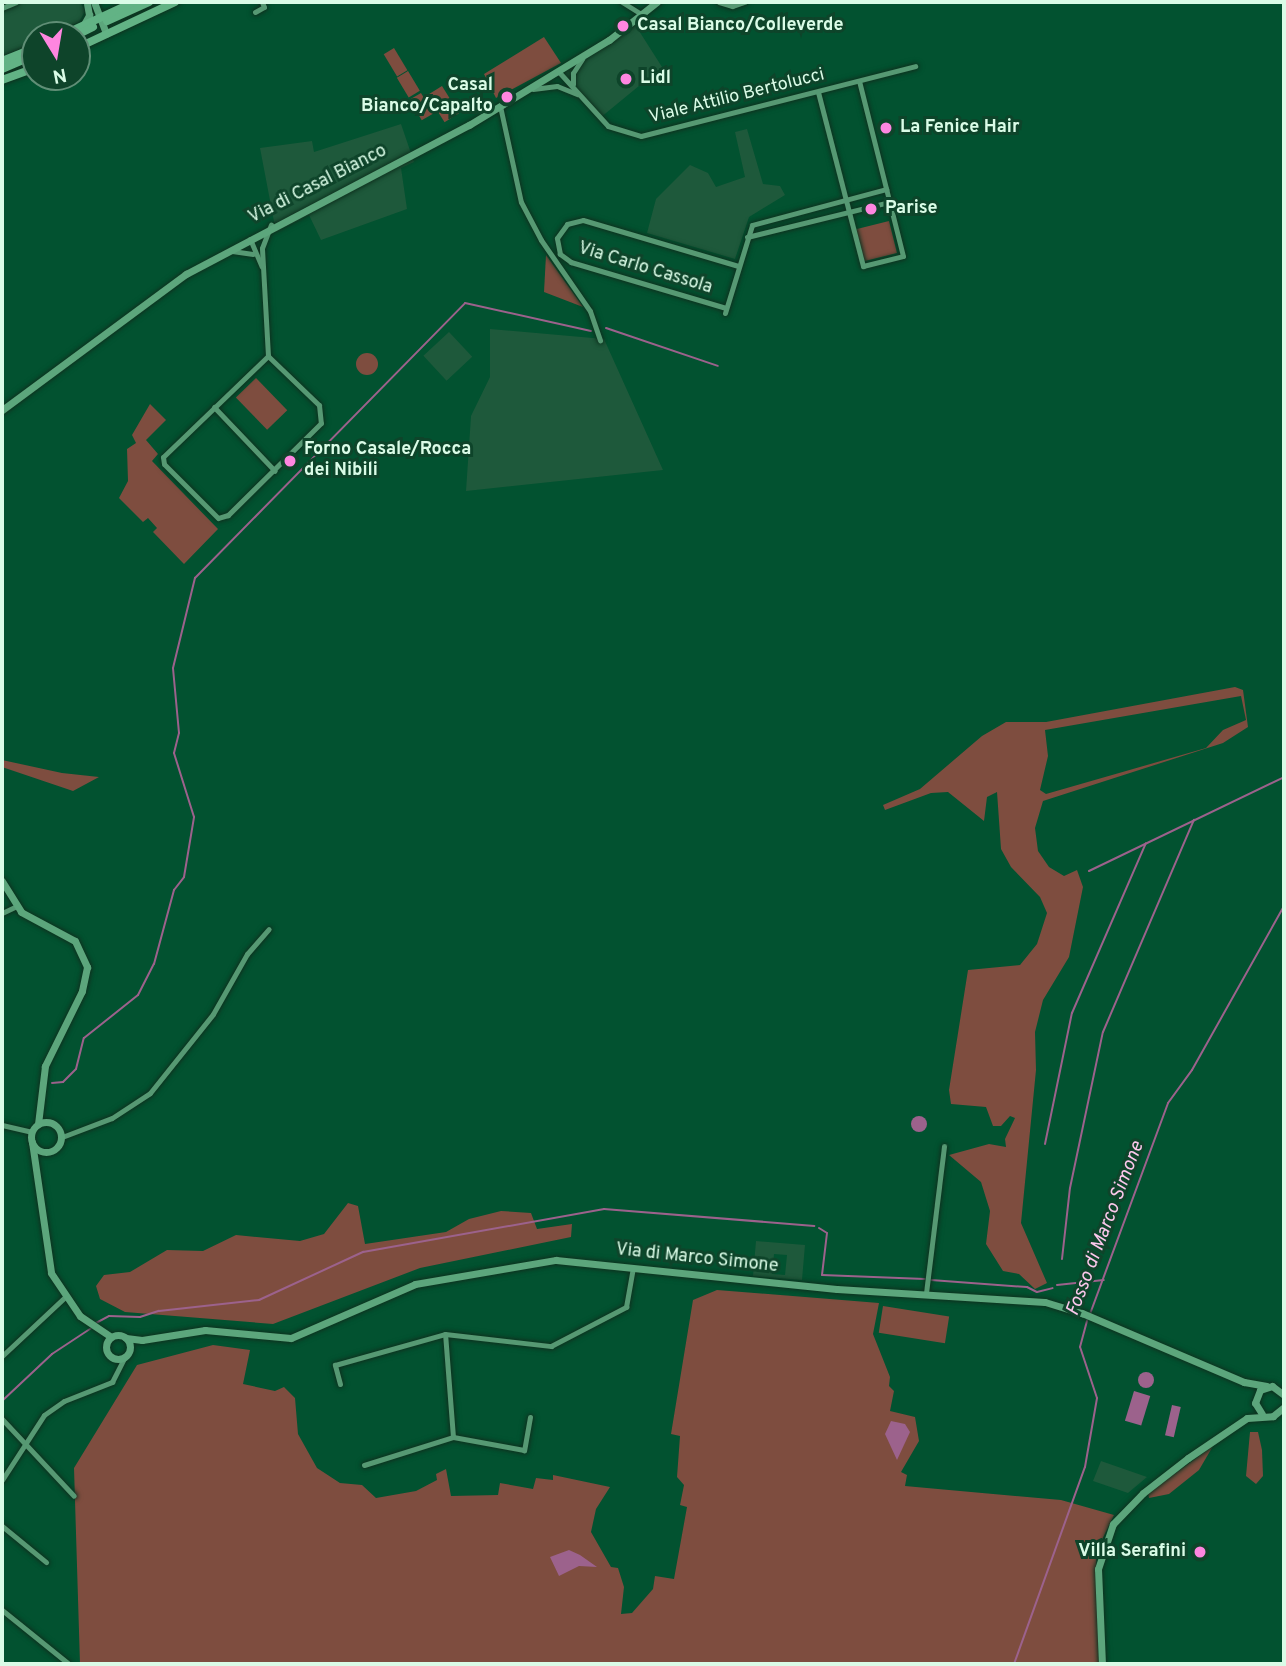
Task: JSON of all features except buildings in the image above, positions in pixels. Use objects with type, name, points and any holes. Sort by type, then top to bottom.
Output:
[{"type":"main road","points":[[103,20],[117,9],[134,2]]},
{"type":"main road","points":[[91,23],[149,2]]},
{"type":"main road","points":[[91,41],[175,2]]},
{"type":"main road","points":[[2,61],[21,54]]},
{"type":"main road","points":[[2,69],[21,61]]},
{"type":"main road","points":[[2,80],[21,73]]},
{"type":"street","points":[[2,8],[16,2]]},
{"type":"street","points":[[90,2],[104,9],[117,9]]},
{"type":"street","points":[[90,2],[103,20],[106,34]]},
{"type":"street","points":[[85,21],[89,15],[90,2]]},
{"type":"street","points":[[255,12],[264,7],[262,2]]},
{"type":"street","points":[[622,2],[643,15]]},
{"type":"street","name":"Via di Casal Bianco","points":[[2,410],[138,308],[219,254],[271,225],[436,144],[585,55],[643,15],[657,2]]},
{"type":"street","points":[[719,2],[729,6],[744,2]]},
{"type":"street","points":[[573,84],[573,73],[585,55]]},
{"type":"street","name":"Viale Attilio Bertolucci","points":[[558,71],[573,84],[579,95],[608,126],[635,136],[915,66]]},
{"type":"street","points":[[558,71],[566,88]]},
{"type":"street","points":[[818,92],[827,142],[863,266],[903,256],[859,81]]},
{"type":"street","points":[[521,93],[548,85],[566,88]]},
{"type":"street","name":"Viale Attilio Bertolucci","points":[[566,88],[579,95]]},
{"type":"street","points":[[500,106],[522,202],[541,240],[590,311],[600,340]]},
{"type":"street","points":[[738,265],[753,224],[886,189]]},
{"type":"street","points":[[747,237],[890,202]]},
{"type":"street","points":[[790,228],[792,213]]},
{"type":"street","points":[[783,216],[790,228]]},
{"type":"street","name":"Via Carlo Cassola","points":[[583,220],[738,265],[726,310],[571,262],[560,254],[557,238],[566,224],[583,220]]},
{"type":"street","points":[[268,356],[283,367],[322,414],[318,429],[226,517],[218,518],[163,458],[268,356],[262,248],[271,225]]},
{"type":"street","points":[[250,237],[262,248]]},
{"type":"street","points":[[250,237],[254,254],[264,274]]},
{"type":"street","points":[[219,254],[235,250],[254,254]]},
{"type":"street","points":[[214,407],[275,471]]},
{"type":"street","points":[[2,881],[15,907],[70,937],[87,967],[82,991],[45,1066],[41,1107],[38,1124],[32,1132],[32,1142],[39,1172],[46,1252],[64,1298],[88,1324],[111,1337],[106,1347]]},
{"type":"street","points":[[2,913],[15,907]]},
{"type":"street","points":[[39,1172],[47,1152],[59,1146],[62,1138],[112,1118],[150,1093],[215,1011],[245,957],[269,929]]},
{"type":"street","points":[[41,1107],[62,1138]]},
{"type":"street","points":[[38,1124],[52,1122]]},
{"type":"street","points":[[2,1125],[32,1132]]},
{"type":"street","points":[[32,1142],[47,1152]]},
{"type":"street","points":[[926,1293],[944,1146]]},
{"type":"street","name":"Via di Marco Simone","points":[[111,1337],[146,1339],[205,1330],[291,1338],[415,1284],[525,1262],[556,1260],[926,1293],[1011,1297],[1082,1313],[1244,1382],[1277,1387],[1284,1395]]},
{"type":"street","points":[[340,1384],[335,1365],[444,1335],[549,1346],[626,1307],[633,1268]]},
{"type":"street","points":[[2,1356],[64,1298]]},
{"type":"street","points":[[96,1330],[118,1370]]},
{"type":"street","points":[[444,1335],[453,1437]]},
{"type":"street","points":[[126,1338],[127,1355]]},
{"type":"street","points":[[2,1480],[24,1442],[51,1409],[109,1384],[127,1355],[146,1339]]},
{"type":"street","points":[[113,1358],[127,1355]]},
{"type":"street","name":"Via di Marco Simone","points":[[1244,1382],[1256,1396]]},
{"type":"street","points":[[1102,1664],[1098,1569],[1111,1528],[1159,1479],[1247,1418],[1255,1406],[1256,1396],[1266,1386]]},
{"type":"street","points":[[1255,1406],[1262,1415]]},
{"type":"street","points":[[1273,1416],[1284,1407]]},
{"type":"street","points":[[1247,1418],[1262,1415],[1284,1419]]},
{"type":"street","points":[[364,1465],[453,1437],[524,1450],[530,1417]]},
{"type":"street","points":[[2,1419],[74,1496]]},
{"type":"street","points":[[2,1526],[46,1562]]},
{"type":"street","points":[[2,1610],[69,1664]]},
{"type":"shaded area","points":[[2,2],[80,2],[85,11],[80,21],[21,21],[21,49],[2,57]]},
{"type":"shaded area","points":[[634,23],[662,67],[600,118],[558,71]]},
{"type":"shaded area","points":[[544,37],[561,63],[496,98],[484,74]]},
{"type":"shaded area","points":[[394,48],[407,70],[397,76],[384,54]]},
{"type":"shaded area","points":[[408,71],[420,91],[409,97],[397,78]]},
{"type":"shaded area","points":[[442,86],[459,113],[445,122],[428,95]]},
{"type":"shaded area","points":[[421,93],[433,114],[422,120],[410,100]]},
{"type":"shaded area","points":[[401,124],[414,162],[401,168],[407,209],[321,240],[309,215],[276,232],[260,148],[312,141],[314,152]]},
{"type":"shaded area","points":[[747,129],[763,184],[780,186],[785,195],[749,217],[735,259],[647,233],[656,199],[690,165],[708,173],[716,187],[745,177],[735,132]]},
{"type":"shaded area","points":[[889,221],[897,253],[864,261],[856,229]]},
{"type":"shaded area","points":[[546,255],[583,307],[544,292]]},
{"type":"shaded area","points":[[490,329],[604,339],[663,470],[466,491],[471,416],[490,377]]},
{"type":"shaded area","points":[[449,332],[472,357],[447,381],[423,356]]},
{"type":"shaded area","points":[[367,353],[375,356],[378,364],[375,372],[367,375],[359,372],[356,364],[359,356]]},
{"type":"shaded area","points":[[256,378],[287,410],[267,430],[236,397]]},
{"type":"shaded area","points":[[150,404],[166,420],[146,440],[158,454],[152,461],[218,529],[184,564],[153,532],[157,528],[148,518],[143,522],[119,498],[128,481],[127,449],[136,443],[132,435]]},
{"type":"shaded area","points":[[1235,687],[1243,690],[1248,727],[1223,743],[1043,801],[1035,828],[1038,851],[1049,867],[1064,876],[1077,870],[1083,887],[1069,957],[1043,1000],[1035,1032],[1036,1070],[1021,1223],[1047,1283],[1035,1289],[1019,1274],[1003,1271],[986,1244],[990,1211],[981,1182],[949,1155],[989,1144],[1006,1147],[1005,1139],[1015,1118],[1010,1116],[1001,1126],[993,1126],[986,1107],[951,1104],[949,1090],[968,970],[1020,965],[1037,944],[1047,913],[1040,897],[1011,867],[1001,849],[997,792],[987,797],[984,821],[948,792],[931,793],[885,810],[883,805],[920,789],[982,736],[1006,722],[1046,722]],"holes":[[[1241,696],[1246,720],[1223,730],[1206,748],[1046,794],[1040,790],[1048,756],[1045,730]]]},
{"type":"shaded area","points":[[2,760],[62,773],[99,777],[73,791],[2,767]]},
{"type":"shaded area","points":[[919,1116],[927,1124],[919,1132],[911,1124]]},
{"type":"shaded area","points":[[348,1203],[358,1206],[365,1244],[446,1232],[469,1219],[501,1211],[531,1213],[537,1229],[572,1224],[571,1237],[420,1268],[273,1324],[125,1312],[100,1299],[96,1286],[104,1275],[130,1272],[167,1250],[203,1251],[236,1235],[300,1241],[324,1234]]},
{"type":"shaded area","points":[[756,1241],[805,1245],[802,1280],[753,1276]],"holes":[[[774,1254],[787,1255],[785,1275],[772,1274]]]},
{"type":"shaded area","points":[[717,1290],[879,1303],[873,1334],[890,1377],[889,1386],[894,1391],[890,1411],[915,1417],[919,1441],[901,1472],[907,1475],[905,1486],[1061,1500],[1114,1515],[1096,1552],[1099,1664],[80,1664],[74,1468],[137,1365],[213,1345],[250,1350],[243,1384],[275,1391],[284,1387],[295,1398],[298,1434],[317,1468],[340,1483],[362,1485],[376,1498],[416,1491],[437,1480],[436,1474],[446,1469],[451,1496],[498,1495],[500,1483],[533,1489],[536,1478],[553,1480],[553,1475],[610,1487],[596,1509],[591,1532],[611,1567],[618,1568],[624,1587],[621,1614],[632,1613],[653,1589],[655,1576],[674,1579],[687,1507],[680,1505],[684,1485],[677,1477],[680,1436],[671,1434],[693,1300]]},
{"type":"shaded area","points":[[883,1306],[949,1316],[945,1343],[879,1333]]},
{"type":"shaded area","points":[[1146,1372],[1154,1380],[1146,1388],[1138,1380]]},
{"type":"shaded area","points":[[1134,1391],[1150,1396],[1141,1426],[1125,1421]]},
{"type":"shaded area","points":[[1172,1405],[1181,1407],[1174,1437],[1165,1435]]},
{"type":"shaded area","points":[[891,1421],[905,1424],[910,1432],[897,1460],[885,1434]]},
{"type":"shaded area","points":[[1250,1432],[1258,1432],[1262,1450],[1263,1476],[1256,1484],[1246,1476]]},
{"type":"shaded area","points":[[1213,1446],[1199,1470],[1169,1494],[1149,1498],[1148,1493]]},
{"type":"shaded area","points":[[1101,1461],[1147,1477],[1128,1493],[1093,1481]]},
{"type":"shaded area","points":[[569,1550],[597,1567],[579,1566],[559,1576],[550,1557]]},
{"type":"waterway","points":[[52,1083],[63,1082],[76,1069],[84,1038],[138,995],[154,964],[174,890],[184,877],[194,817],[174,753],[179,733],[173,668],[195,578],[465,303],[591,331]]},
{"type":"waterway","points":[[606,328],[718,366]]},
{"type":"waterway","points":[[1089,871],[1284,777]]},
{"type":"waterway","points":[[1062,1259],[1070,1188],[1103,1032],[1194,820]]},
{"type":"waterway","points":[[1045,1144],[1072,1013],[1146,843]]},
{"type":"waterway","name":"Fosso di Marco Simone","points":[[1090,1314],[1168,1103],[1192,1070],[1284,906]]},
{"type":"waterway","points":[[96,1323],[109,1316],[140,1317],[159,1311],[259,1300],[363,1252],[604,1209],[814,1226]]},
{"type":"waterway","points":[[819,1228],[827,1233],[822,1275],[925,1279]]},
{"type":"waterway","points":[[931,1280],[1027,1287],[1037,1292],[1053,1288]]},
{"type":"waterway","points":[[1057,1285],[1104,1280]]},
{"type":"waterway","name":"Fosso di Marco Simone","points":[[1014,1664],[1085,1467],[1097,1398],[1080,1347],[1087,1320]]},
{"type":"waterway","points":[[2,1401],[52,1354],[93,1327]]},
{"type":"place","name":"Casal Bianco/Colleverde","points":[[623,26]]},
{"type":"place","name":"Lidl","points":[[626,79]]},
{"type":"place","name":"Casal Bianco/Capalto","points":[[507,97]]},
{"type":"place","name":"La Fenice Hair","points":[[886,128]]},
{"type":"place","name":"Parise","points":[[871,209]]},
{"type":"place","name":"Forno Casale/Rocca dei Nibili","points":[[290,461]]},
{"type":"place","name":"Villa Serafini","points":[[1200,1552]]}]
